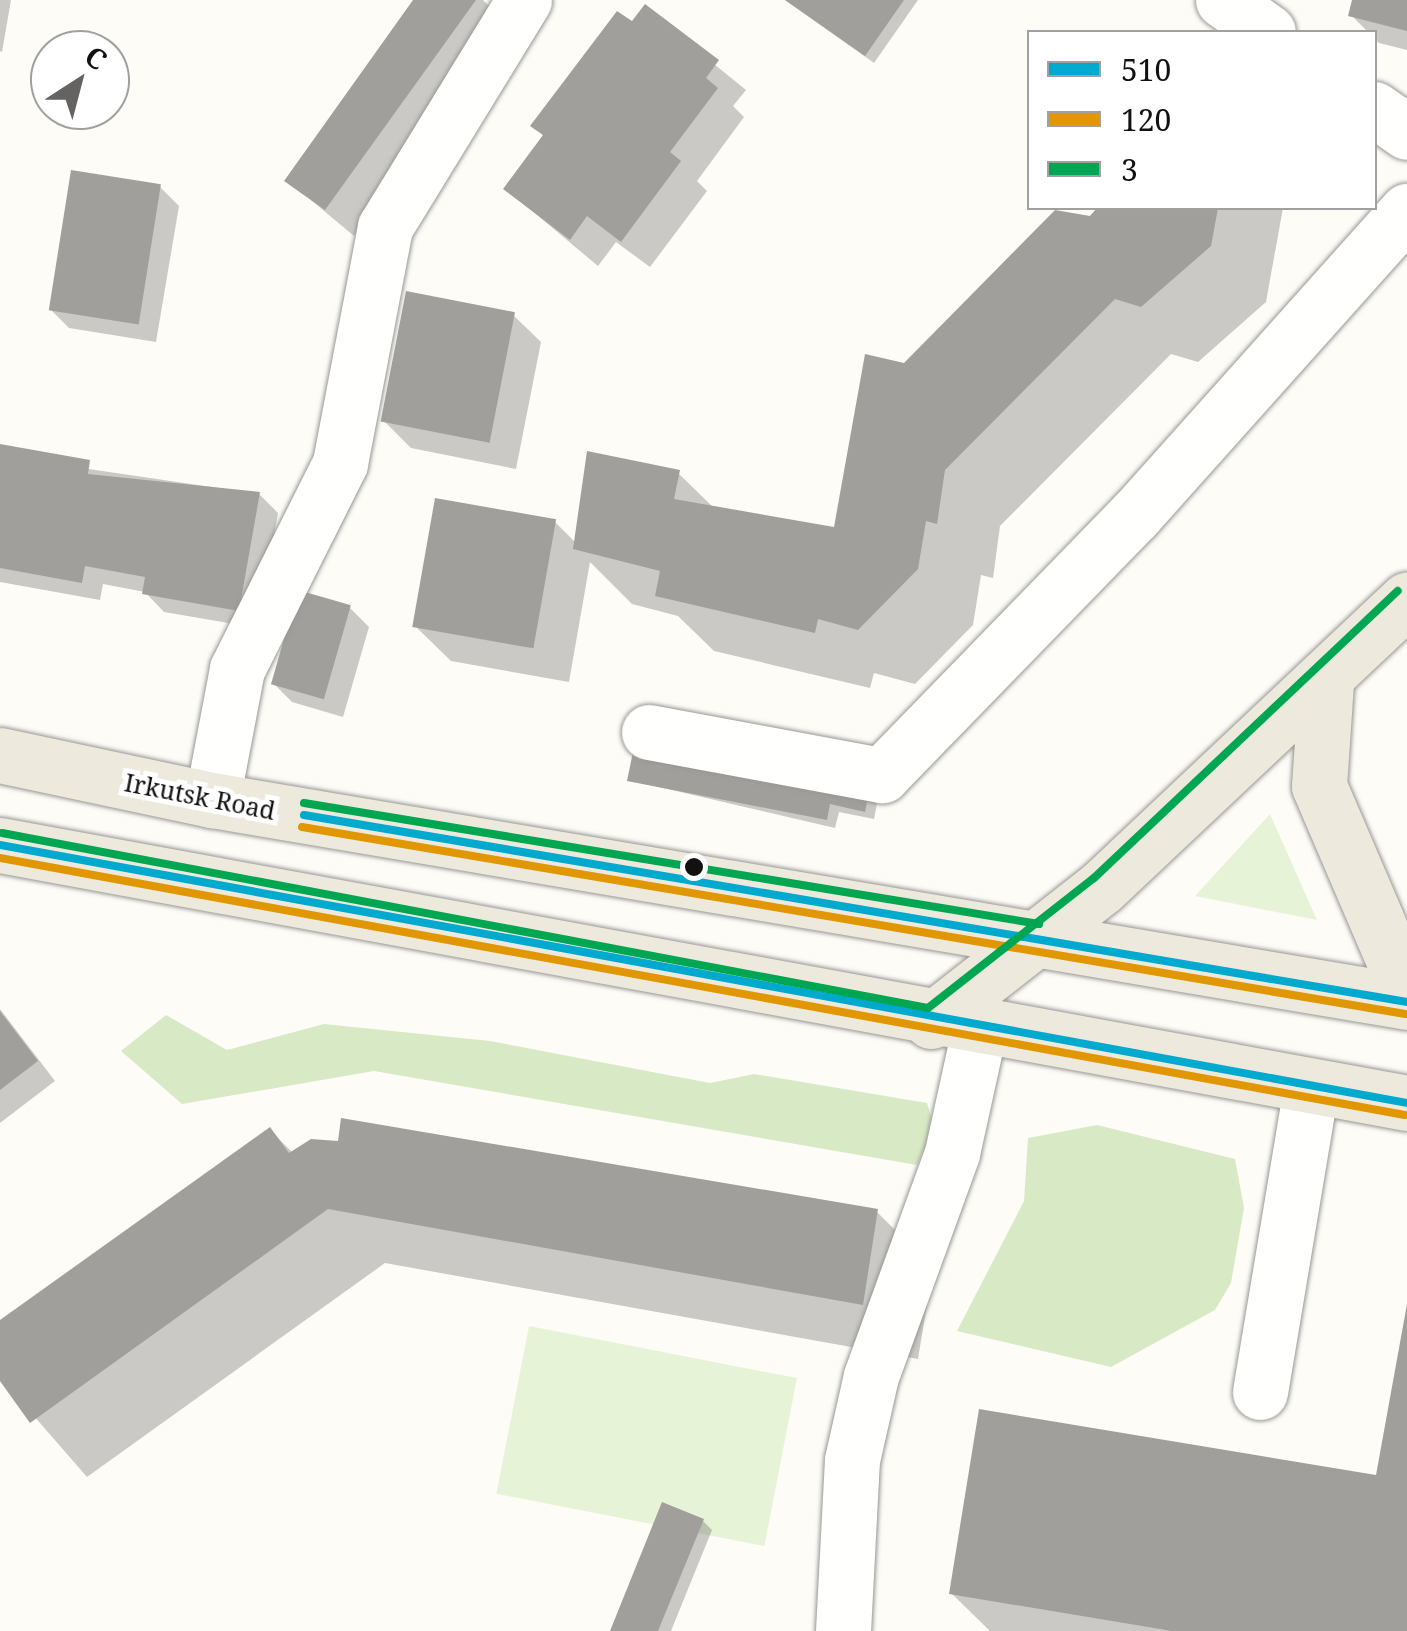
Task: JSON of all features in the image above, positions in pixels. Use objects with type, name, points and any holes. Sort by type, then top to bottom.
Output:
[{"type":"main road","points":[[955,1026],[1037,936],[1326,684],[1407,600]]},
{"type":"main road","points":[[1326,684],[1320,786],[1407,991]]},
{"type":"main road","name":"Irkutsk Road","points":[[0,755],[212,800],[1037,936],[1407,1002]]},
{"type":"main road","points":[[0,845],[955,1026],[1407,1103]]},
{"type":"street","points":[[212,800],[238,669],[340,463],[385,227],[524,0]]},
{"type":"street","points":[[1223,0],[1265,30]]},
{"type":"street","points":[[1377,111],[1407,132]]},
{"type":"street","points":[[649,732],[882,775],[1134,515],[1407,211]]},
{"type":"street","points":[[843,1631],[852,1460],[871,1376],[952,1153],[955,1026]]},
{"type":"street","points":[[1260,1392],[1310,1086]]},
{"type":"green space","points":[[1270,814],[1317,920],[1195,896]]},
{"type":"green space","points":[[166,1015],[227,1050],[324,1024],[490,1041],[710,1083],[754,1074],[927,1103],[934,1127],[917,1165],[374,1071],[182,1104],[121,1051]]},
{"type":"green space","points":[[1097,1125],[1235,1159],[1244,1208],[1231,1283],[1215,1310],[1111,1367],[957,1331],[1024,1201],[1028,1138]]},
{"type":"green space","points":[[529,1326],[797,1378],[764,1546],[496,1494]]},
{"type":"building","points":[[413,0],[476,0],[325,210],[284,181]]},
{"type":"building","points":[[785,0],[904,0],[865,56]]},
{"type":"building","points":[[1352,0],[1407,0],[1407,31],[1348,16]]},
{"type":"building","points":[[645,4],[719,60],[706,78],[718,88],[670,152],[681,161],[621,242],[587,216],[570,240],[503,189],[543,135],[530,126],[617,11],[632,21]]},
{"type":"building","points":[[71,170],[161,184],[139,324],[49,310]]},
{"type":"building","points":[[1055,210],[1090,216],[1095,210],[1218,210],[1211,246],[1141,307],[1115,299],[945,470],[937,524],[926,521],[918,569],[858,630],[818,619],[815,633],[655,596],[660,571],[573,549],[587,451],[680,470],[674,499],[834,527],[865,354],[904,363]]},
{"type":"building","points":[[406,291],[515,312],[490,443],[381,422]]},
{"type":"building","points":[[0,444],[90,460],[88,474],[260,492],[239,611],[142,594],[145,577],[85,566],[82,583],[0,568]]},
{"type":"building","points":[[435,498],[556,519],[533,648],[412,627]]},
{"type":"building","points":[[298,590],[351,605],[324,699],[271,684]]},
{"type":"building","points":[[634,747],[869,792],[865,812],[830,804],[827,820],[627,781]]},
{"type":"building","points":[[0,1011],[38,1061],[0,1090]]},
{"type":"building","points":[[341,1118],[878,1209],[863,1305],[328,1209],[30,1423],[0,1381],[0,1320],[270,1127],[289,1153],[311,1139],[338,1141]]},
{"type":"building","points":[[1407,1304],[1407,1631],[1172,1631],[949,1594],[979,1409],[1376,1475]]},
{"type":"building","points":[[662,1502],[704,1519],[658,1631],[610,1631]]},
{"type":"transit line","name":"3","points":[[2,833],[928,1008],[1094,878],[1398,591]]},
{"type":"transit line","name":"3","points":[[304,803],[1039,924]]},
{"type":"transit line","name":"510","points":[[304,815],[1407,1002]]},
{"type":"transit line","name":"120","points":[[302,827],[1405,1014]]},
{"type":"transit line","name":"510","points":[[0,845],[1407,1103]]},
{"type":"transit line","name":"120","points":[[0,858],[1405,1115]]}]
